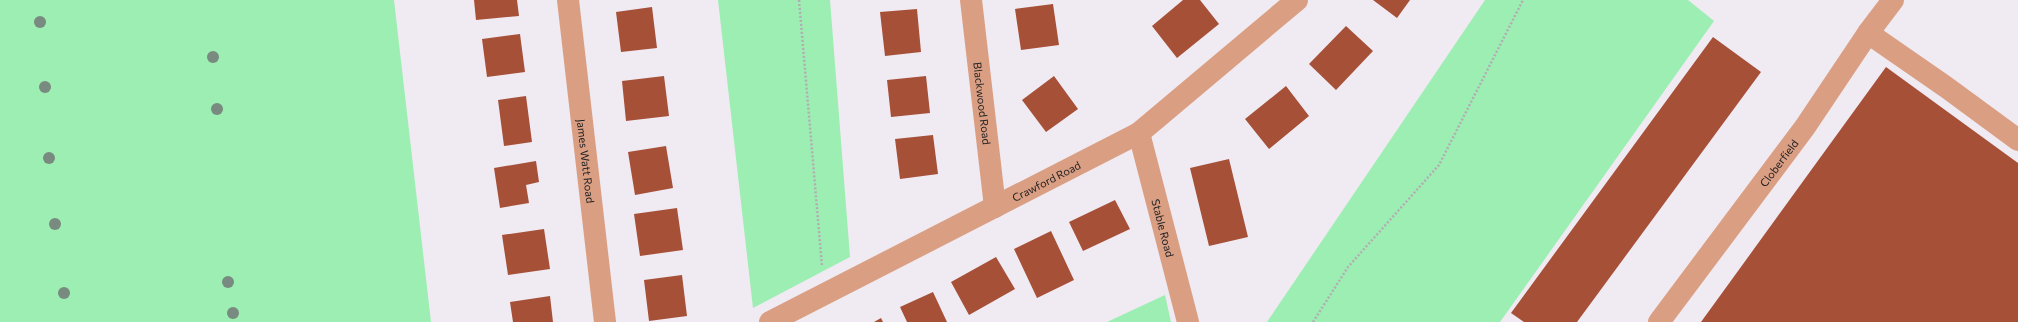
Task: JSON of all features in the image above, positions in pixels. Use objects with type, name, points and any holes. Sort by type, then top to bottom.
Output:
[{"type":"street","name":"James Watt Road","points":[[568,0],[605,322]]},
{"type":"street","name":"Blackwood Road","points":[[971,0],[995,207]]},
{"type":"street","name":"Crawford Road","points":[[770,322],[1139,133],[1297,0]]},
{"type":"street","name":"Cloberfield","points":[[1659,322],[1805,127],[1868,33],[1893,0]]},
{"type":"street","points":[[1868,33],[1946,87],[2018,140]]},
{"type":"street","name":"Stable Road","points":[[1139,133],[1188,322]]},
{"type":"path","points":[[799,0],[825,294]]},
{"type":"path","points":[[1313,322],[1348,266],[1439,165],[1523,0]]},
{"type":"green space","points":[[0,0],[394,0],[431,322],[0,322]]},
{"type":"green space","points":[[718,0],[830,0],[850,257],[753,308]]},
{"type":"green space","points":[[1485,0],[1688,0],[1714,21],[1500,322],[1267,322]]},
{"type":"green space","points":[[1165,295],[1171,322],[1107,322]]},
{"type":"building","points":[[474,0],[517,0],[519,16],[476,20]]},
{"type":"building","points":[[1183,0],[1200,0],[1219,24],[1177,58],[1152,26]]},
{"type":"building","points":[[1373,0],[1410,0],[1397,18]]},
{"type":"building","points":[[1053,4],[1059,45],[1021,50],[1015,9]]},
{"type":"building","points":[[652,7],[657,48],[621,52],[616,12]]},
{"type":"building","points":[[917,9],[921,52],[885,56],[880,12]]},
{"type":"building","points":[[1346,26],[1373,51],[1336,90],[1309,64]]},
{"type":"building","points":[[520,34],[525,72],[487,77],[482,39]]},
{"type":"building","points":[[1713,37],[1761,72],[1577,322],[1524,322],[1511,313]]},
{"type":"building","points":[[1886,67],[2018,163],[2018,322],[1701,322]]},
{"type":"building","points":[[664,76],[669,116],[626,121],[622,81]]},
{"type":"building","points":[[926,76],[930,113],[891,117],[887,80]]},
{"type":"building","points":[[1054,76],[1078,109],[1046,132],[1022,100]]},
{"type":"building","points":[[1286,86],[1309,116],[1269,149],[1245,119]]},
{"type":"building","points":[[526,96],[532,142],[504,146],[498,100]]},
{"type":"building","points":[[933,135],[938,174],[900,179],[895,139]]},
{"type":"building","points":[[666,146],[673,188],[635,195],[628,152]]},
{"type":"building","points":[[1229,159],[1248,237],[1209,246],[1190,168]]},
{"type":"building","points":[[536,161],[539,182],[526,185],[529,203],[500,208],[494,168]]},
{"type":"building","points":[[1115,200],[1130,229],[1083,251],[1069,222]]},
{"type":"building","points":[[677,208],[683,250],[640,256],[634,214]]},
{"type":"building","points":[[544,229],[550,269],[508,275],[502,235]]},
{"type":"building","points":[[1051,231],[1074,280],[1037,298],[1014,249]]},
{"type":"building","points":[[996,257],[1015,289],[969,315],[951,282]]},
{"type":"building","points":[[682,275],[687,316],[649,321],[644,280]]},
{"type":"building","points":[[933,292],[947,322],[907,322],[900,307]]},
{"type":"building","points":[[550,296],[553,322],[513,322],[510,302]]},
{"type":"building","points":[[881,318],[883,322],[874,322]]}]
